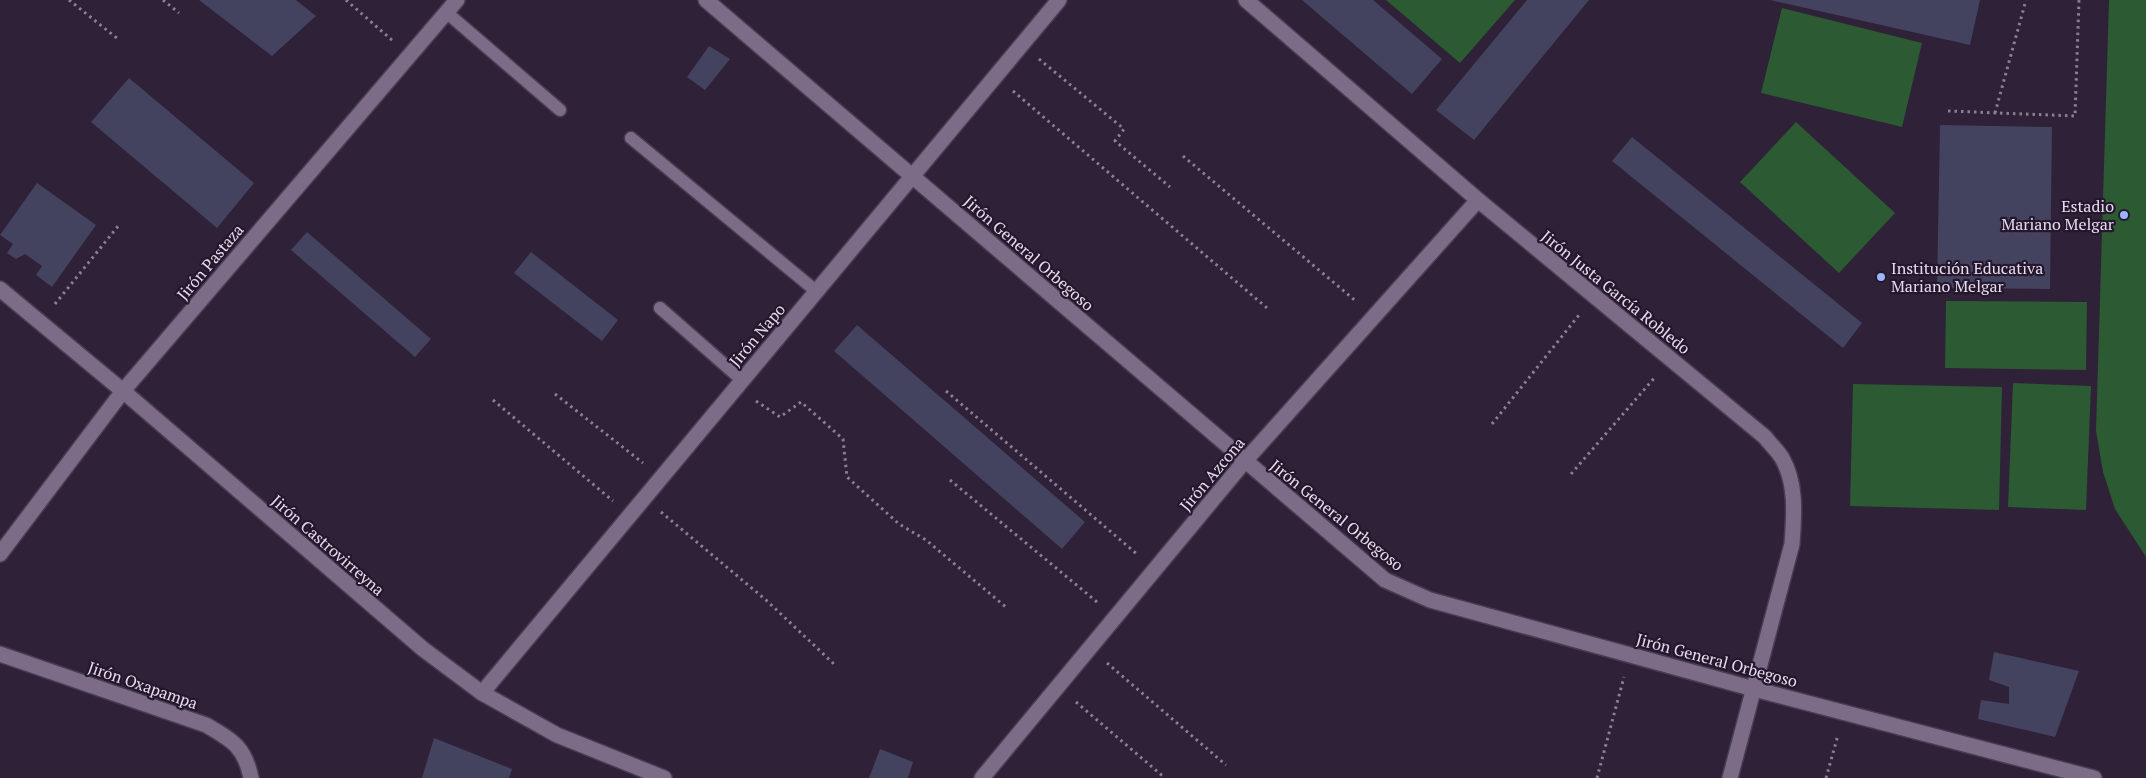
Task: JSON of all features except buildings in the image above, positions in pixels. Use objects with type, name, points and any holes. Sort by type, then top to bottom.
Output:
[{"type":"street","name":"Jirón Pastaza","points":[[0,554],[123,391],[456,0]]},
{"type":"street","name":"Jirón General Orbegoso","points":[[706,0],[1244,462],[1385,580],[1430,600],[1754,689],[2094,778]]},
{"type":"street","name":"Jirón Napo","points":[[482,693],[1059,0]]},
{"type":"street","name":"Jirón Justa García Robledo","points":[[1246,0],[1478,200],[1765,437],[1782,458],[1792,484],[1794,512],[1792,544],[1730,778]]},
{"type":"street","name":"Jirón Azcona","points":[[982,778],[1244,462],[1478,200]]},
{"type":"street","name":"Jirón Castrovirreyna","points":[[0,289],[123,391],[422,649],[482,693],[557,735],[664,778]]},
{"type":"street","name":"Jirón Oxapampa","points":[[0,654],[206,725],[233,741],[248,760],[251,778]]},
{"type":"lane","points":[[446,12],[560,110]]},
{"type":"lane","points":[[631,138],[816,292]]},
{"type":"lane","points":[[660,308],[739,384]]},
{"type":"path","points":[[69,0],[118,40]]},
{"type":"path","points":[[164,0],[179,13]]},
{"type":"path","points":[[346,0],[408,55]]},
{"type":"path","points":[[1995,113],[2026,0]]},
{"type":"path","points":[[1948,111],[2074,116],[2079,0]]},
{"type":"path","points":[[1022,45],[1124,129],[1115,141],[1170,187]]},
{"type":"path","points":[[996,76],[1267,308]]},
{"type":"path","points":[[1183,156],[1374,316]]},
{"type":"path","points":[[40,322],[119,225]]},
{"type":"path","points":[[1492,424],[1594,297]]},
{"type":"path","points":[[1571,474],[1670,358]]},
{"type":"path","points":[[739,384],[780,417],[801,402],[842,439],[847,477],[899,524],[926,540],[1007,608]]},
{"type":"path","points":[[946,391],[1154,570]]},
{"type":"path","points":[[555,394],[660,477]]},
{"type":"path","points":[[493,400],[629,515]]},
{"type":"path","points":[[950,480],[1115,617]]},
{"type":"path","points":[[644,498],[766,600],[834,664]]},
{"type":"path","points":[[1090,648],[1226,764]]},
{"type":"path","points":[[1597,778],[1630,655]]},
{"type":"path","points":[[1058,686],[1165,778]]},
{"type":"path","points":[[1826,778],[1844,712]]},
{"type":"green space","points":[[1386,0],[1515,0],[1460,63]]},
{"type":"green space","name":"Estadio Mariano Melgar","points":[[2109,0],[2146,0],[2146,557],[2115,509],[2103,472],[2096,431]]},
{"type":"green space","points":[[1782,8],[1922,43],[1902,127],[1761,93]]},
{"type":"green space","points":[[1796,122],[1895,213],[1839,273],[1740,182]]},
{"type":"green space","points":[[1946,301],[2087,302],[2086,370],[1945,368]]},
{"type":"green space","points":[[2013,383],[2091,386],[2086,510],[2008,507]]},
{"type":"green space","points":[[1853,384],[2002,387],[1999,510],[1850,506]]},
{"type":"place","name":"Estadio Mariano Melgar","points":[[2124,215]]},
{"type":"place","name":"Institución Educativa Mariano Melgar","points":[[1881,277]]}]
